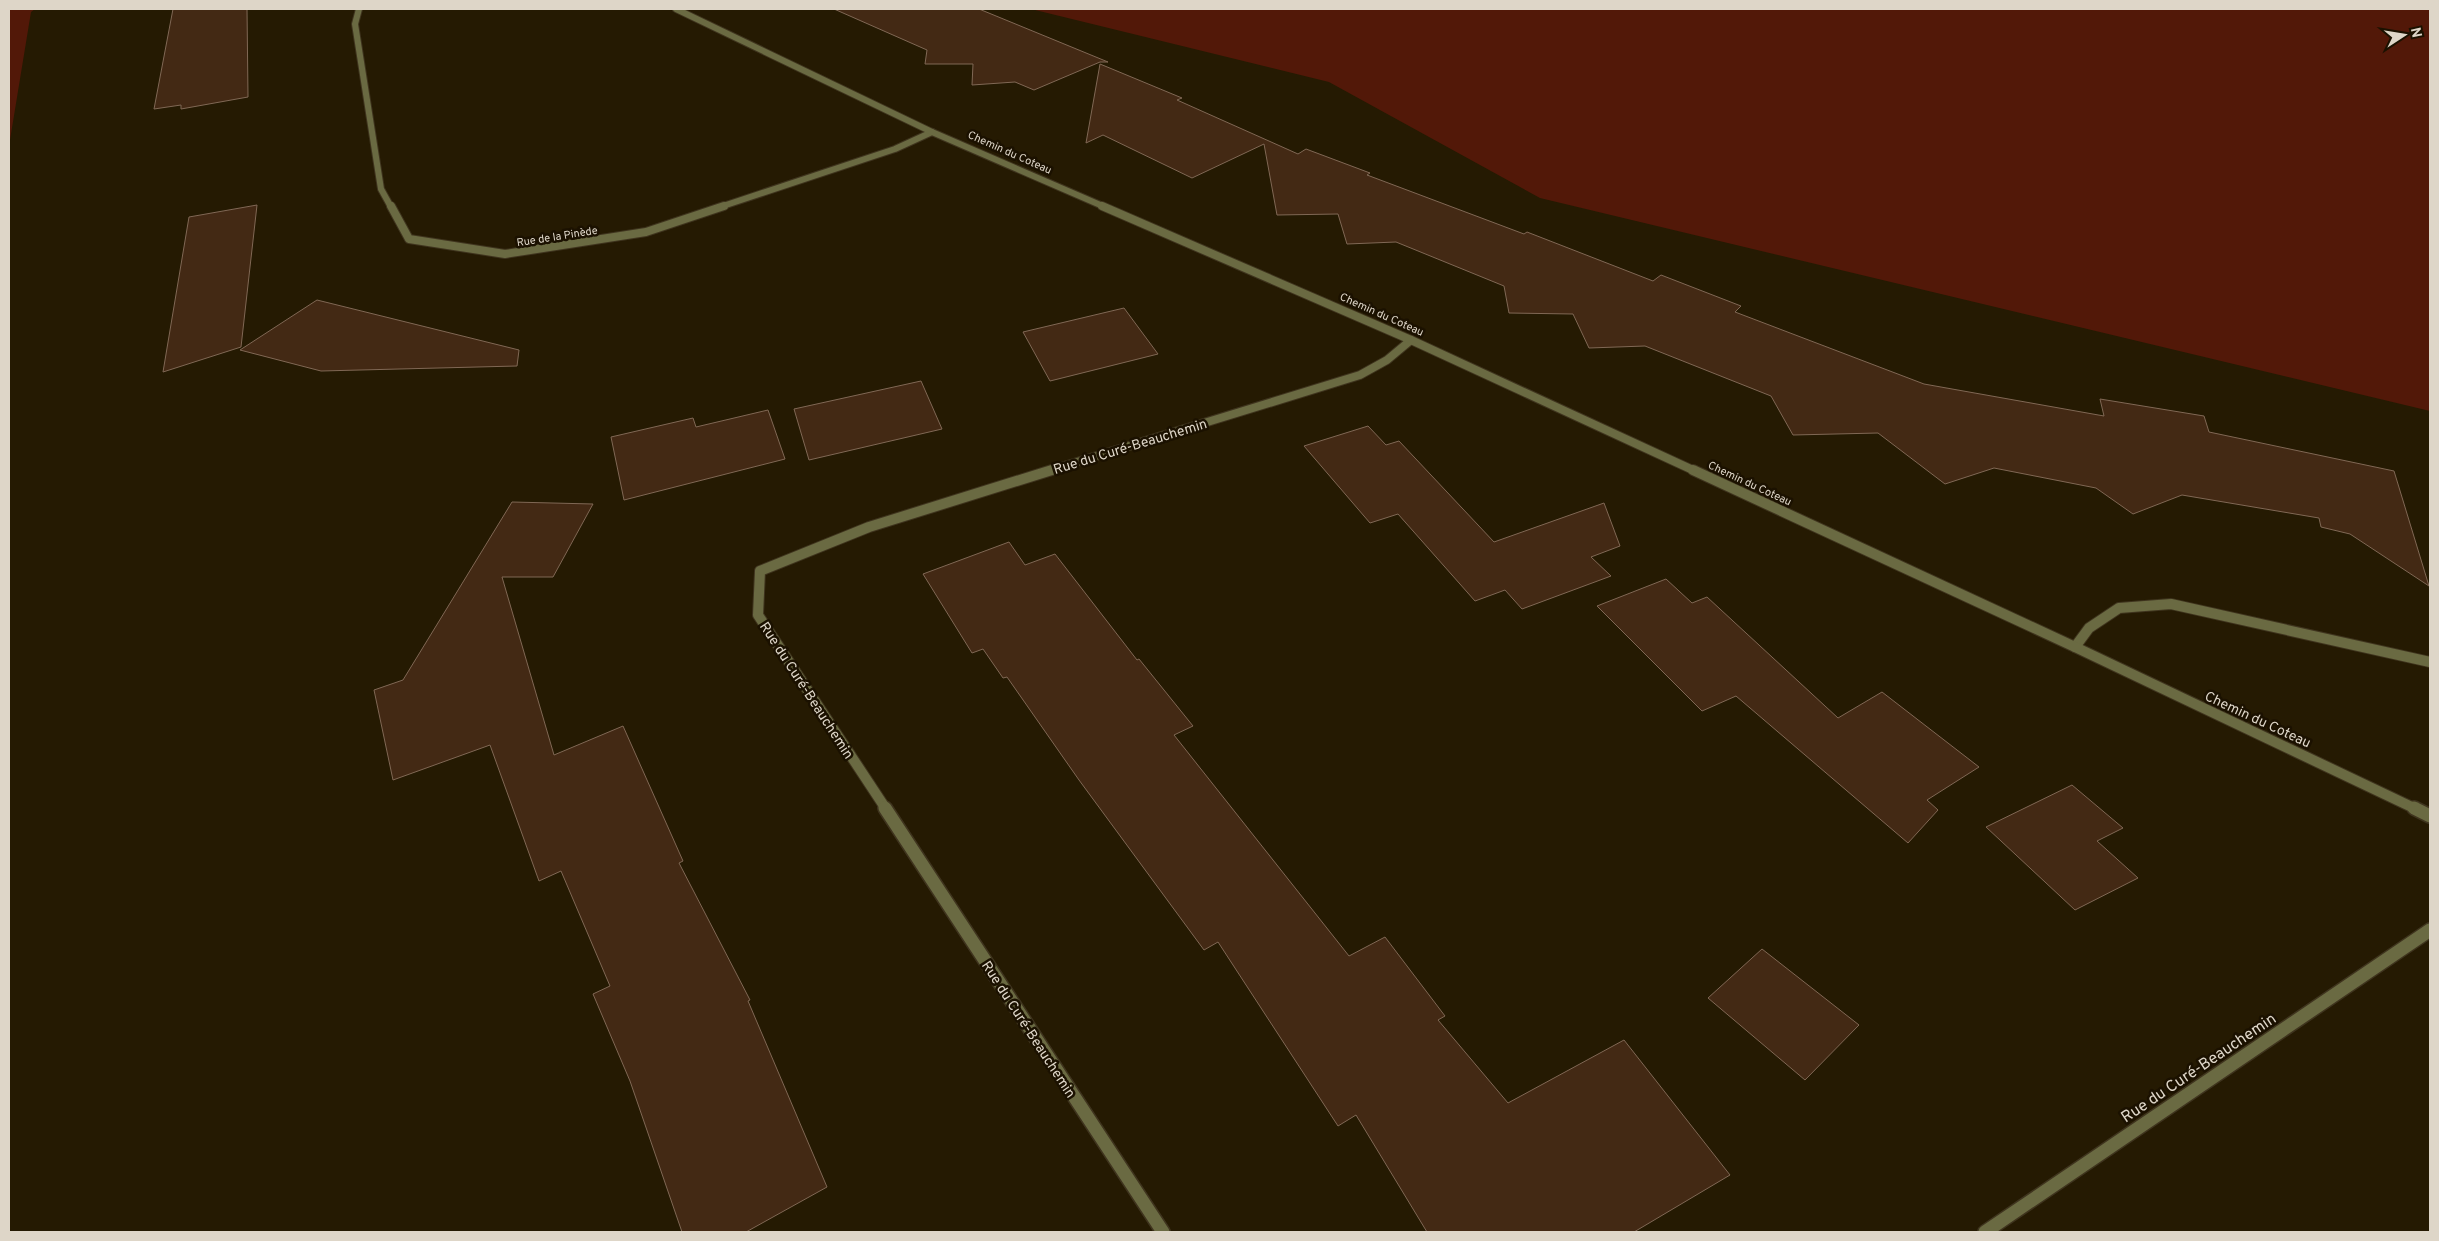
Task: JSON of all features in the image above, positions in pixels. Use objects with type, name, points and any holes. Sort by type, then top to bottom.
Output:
[{"type":"street","name":"Rue de la Pinède","points":[[359,9],[355,24],[381,189],[409,239],[505,254],[646,232],[895,149],[932,132]]},
{"type":"street","name":"Chemin du Coteau","points":[[676,9],[932,132],[1411,340],[2075,647],[2430,816]]},
{"type":"street","name":"Rue du Curé-Beauchemin","points":[[1163,1232],[758,615],[760,571],[869,527],[1360,375],[1386,360],[1411,340]]},
{"type":"street","points":[[2075,647],[2089,628],[2119,608],[2171,604],[2430,662]]},
{"type":"street","name":"Rue du Curé-Beauchemin","points":[[1985,1232],[2430,930]]},
{"type":"shaded area","points":[[9,9],[35,9],[31,12],[9,146]]},
{"type":"shaded area","points":[[1031,9],[2430,9],[2430,411],[1540,198],[1329,82]]},
{"type":"building","points":[[173,9],[247,9],[248,97],[181,109],[181,105],[154,109]]},
{"type":"building","points":[[834,9],[979,9],[1108,62],[1100,62],[1034,90],[1015,82],[972,85],[973,64],[925,64],[927,50]]},
{"type":"building","points":[[1100,64],[1182,98],[1177,100],[1298,154],[1306,149],[1370,173],[1367,175],[1524,234],[1527,232],[1653,281],[1661,275],[1741,306],[1735,312],[1924,384],[2104,416],[2100,399],[2204,416],[2209,432],[2394,471],[2429,586],[2350,534],[2321,527],[2319,518],[2182,495],[2133,514],[2096,488],[1994,468],[1945,484],[1878,433],[1793,435],[1771,396],[1645,346],[1589,348],[1573,314],[1509,313],[1504,286],[1396,242],[1347,244],[1338,214],[1277,215],[1264,144],[1192,178],[1103,135],[1086,143]]},
{"type":"building","points":[[257,205],[241,347],[163,372],[189,217]]},
{"type":"building","points":[[317,300],[519,350],[517,366],[321,371],[240,350]]},
{"type":"building","points":[[1124,308],[1158,354],[1050,381],[1023,332]]},
{"type":"building","points":[[921,381],[942,429],[809,460],[794,409]]},
{"type":"building","points":[[768,410],[785,459],[624,500],[611,437],[693,418],[696,427]]},
{"type":"building","points":[[1368,426],[1386,445],[1399,441],[1494,542],[1604,503],[1620,546],[1591,557],[1611,576],[1522,609],[1505,590],[1475,601],[1398,514],[1370,523],[1304,446]]},
{"type":"building","points":[[512,502],[593,504],[553,577],[502,577],[554,755],[623,726],[683,861],[679,863],[750,1000],[748,1001],[827,1187],[746,1232],[682,1232],[630,1081],[593,994],[610,986],[561,871],[539,881],[490,745],[393,780],[374,690],[403,680]]},
{"type":"building","points":[[1009,542],[1025,565],[1055,554],[1137,660],[1139,659],[1193,726],[1174,735],[1349,956],[1385,937],[1445,1016],[1438,1020],[1508,1103],[1624,1040],[1730,1175],[1634,1232],[1427,1232],[1356,1115],[1338,1126],[1218,942],[1204,950],[1079,780],[1007,677],[1003,678],[983,649],[972,653],[923,574]]},
{"type":"building","points":[[1666,579],[1692,603],[1707,597],[1838,718],[1882,692],[1979,767],[1927,800],[1938,810],[1908,843],[1736,696],[1702,711],[1597,606]]},
{"type":"building","points":[[2072,785],[2123,828],[2097,841],[2138,878],[2075,910],[1986,827]]},
{"type":"building","points":[[1762,949],[1859,1025],[1805,1080],[1708,998]]}]
